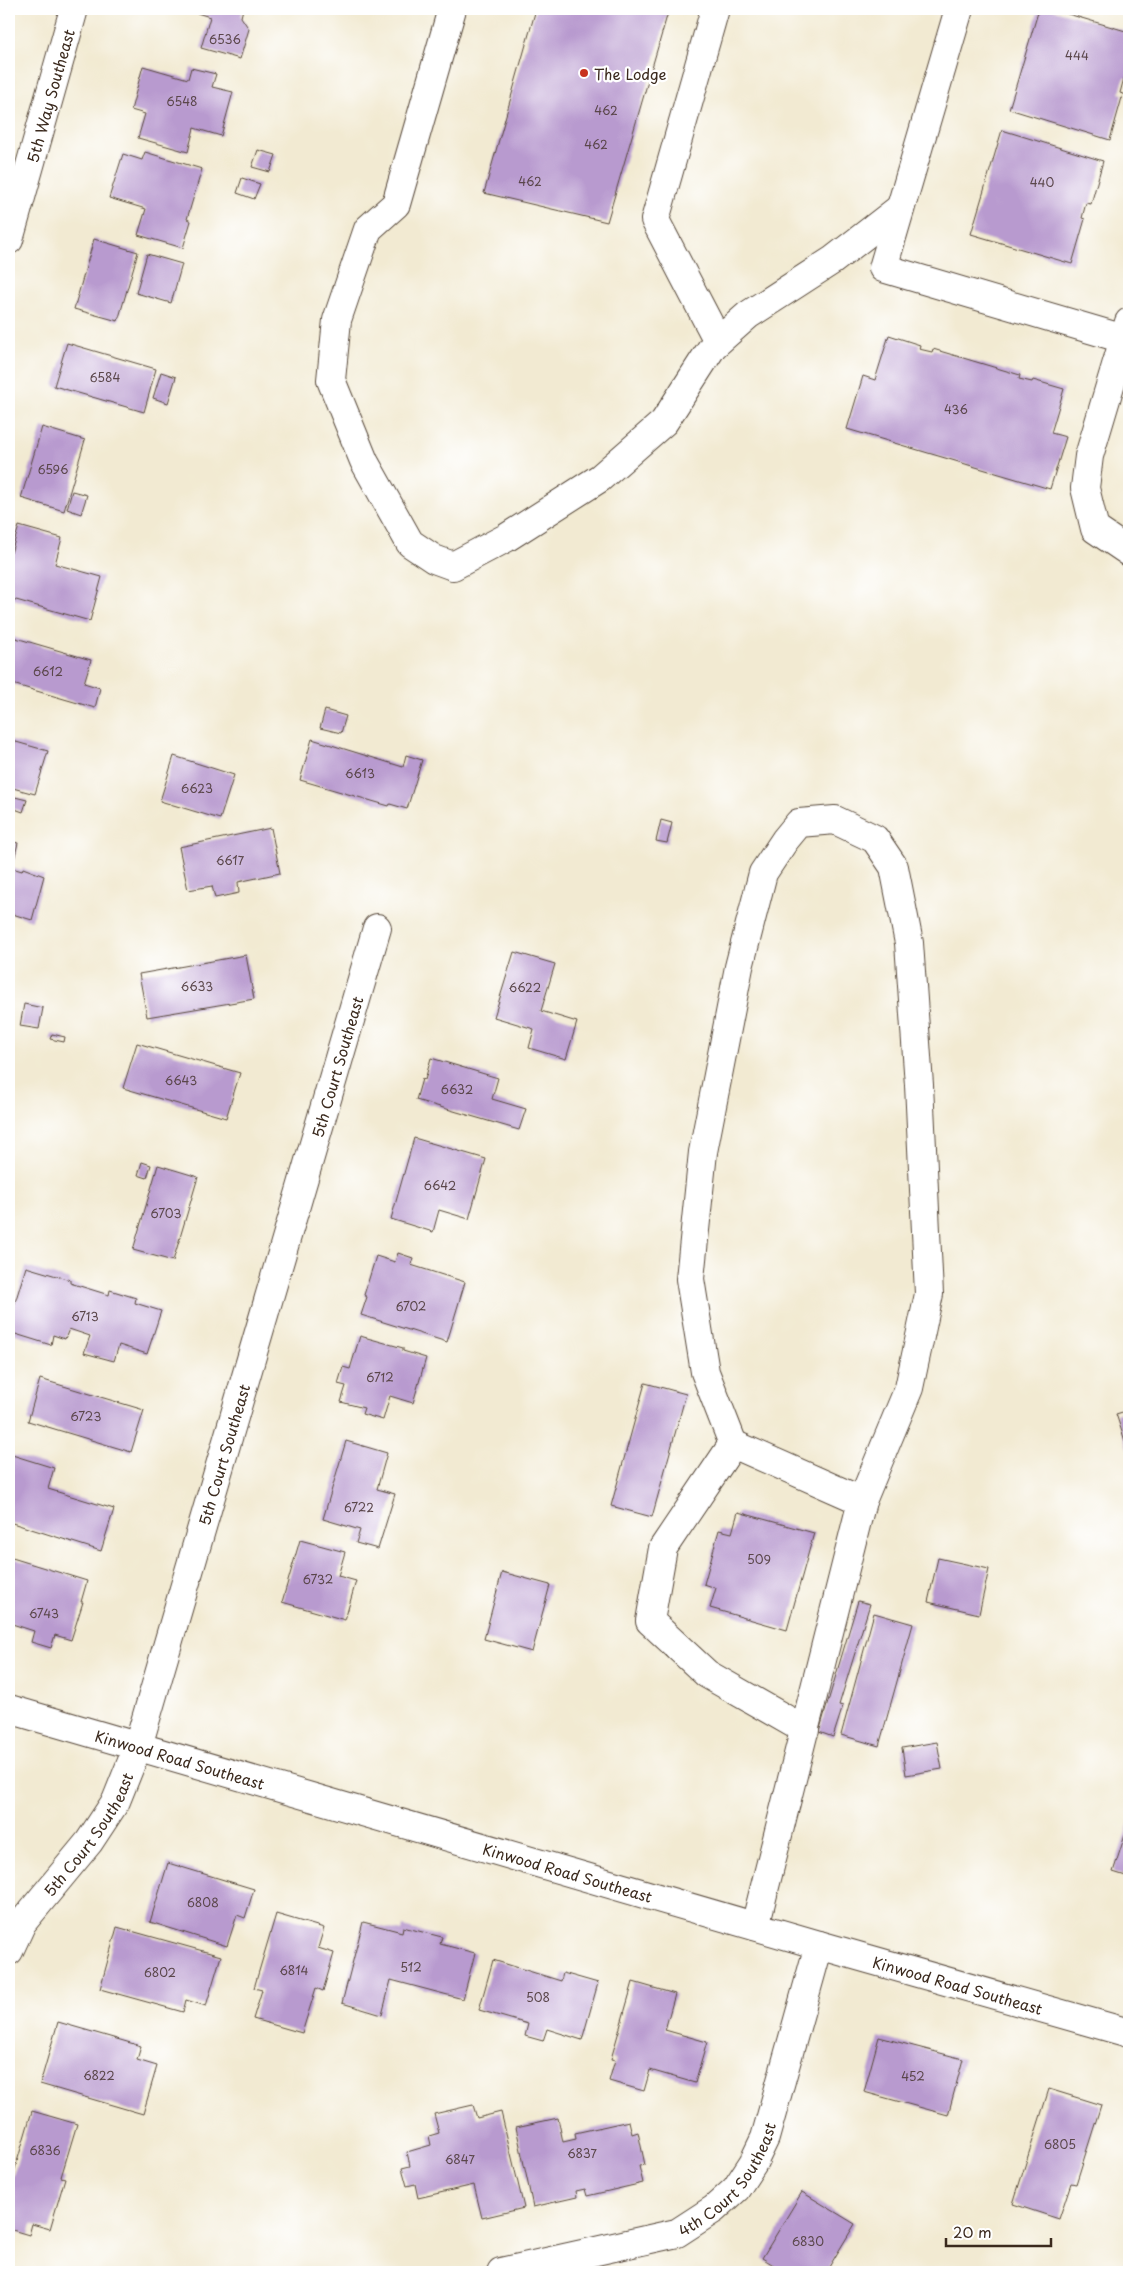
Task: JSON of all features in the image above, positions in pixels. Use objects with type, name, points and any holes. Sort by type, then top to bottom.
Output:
[{"type":"street","name":"5th Way Southeast","points":[[9,240],[74,9]]},
{"type":"street","points":[[452,9],[396,204],[368,230],[337,320],[331,380],[364,462],[410,543],[434,559],[453,566],[506,538],[600,478],[664,422],[698,367],[718,341],[748,315],[833,260],[900,208]]},
{"type":"street","points":[[715,9],[655,220],[718,341]]},
{"type":"street","points":[[960,9],[883,268],[1127,330],[1089,456],[1085,488],[1095,530],[1129,552]]},
{"type":"street","points":[[755,1926],[862,1501],[909,1388],[929,1294],[919,1085],[909,943],[894,867],[875,839],[835,820],[799,823],[763,873],[739,967],[703,1152],[690,1279],[705,1372],[733,1444],[862,1501]]},
{"type":"street","name":"5th Court Southeast","points":[[9,1951],[22,1923],[89,1842],[116,1801],[138,1746],[377,928]]},
{"type":"street","points":[[733,1444],[663,1548],[650,1621],[707,1674],[805,1730]]},
{"type":"street","name":"Kinwood Road Southeast","points":[[9,1709],[819,1945],[1129,2033]]},
{"type":"street","name":"4th Court Southeast","points":[[501,2272],[676,2233],[714,2209],[736,2189],[765,2138],[819,1945]]},
{"type":"building","points":[[184,9],[243,9],[241,17],[249,29],[240,59],[201,48],[210,17]]},
{"type":"building","name":"The Lodge","points":[[536,9],[669,9],[607,222],[484,193]]},
{"type":"building","points":[[1039,9],[1051,9],[1129,32],[1129,78],[1124,78],[1120,93],[1123,94],[1110,140],[1009,109]]},
{"type":"building","points":[[143,66],[188,79],[191,68],[216,74],[212,87],[233,92],[221,136],[194,128],[188,152],[138,138],[145,114],[131,110]]},
{"type":"building","points":[[1002,130],[1103,161],[1091,204],[1086,203],[1082,218],[1085,219],[1072,264],[971,234]]},
{"type":"building","points":[[258,150],[276,155],[270,172],[252,167]]},
{"type":"building","points":[[145,152],[202,169],[187,219],[191,221],[183,248],[138,235],[146,209],[109,198],[123,154],[142,160]]},
{"type":"building","points":[[242,178],[260,184],[254,199],[237,193]]},
{"type":"building","points":[[94,239],[138,252],[118,321],[74,309]]},
{"type":"building","points":[[147,254],[182,264],[171,303],[136,293]]},
{"type":"building","points":[[889,335],[920,345],[919,349],[932,352],[933,349],[1020,375],[1019,379],[1032,382],[1033,380],[1064,389],[1051,433],[1066,437],[1050,489],[847,429],[863,376],[875,380]]},
{"type":"building","points":[[67,343],[156,369],[144,412],[54,386]]},
{"type":"building","points":[[161,372],[176,377],[168,403],[153,398]]},
{"type":"building","points":[[42,427],[85,440],[64,511],[21,498]]},
{"type":"building","points":[[72,491],[87,495],[81,514],[67,509]]},
{"type":"building","points":[[19,526],[62,538],[55,564],[102,577],[90,621],[9,598],[9,553],[11,553]]},
{"type":"building","points":[[9,636],[91,660],[84,683],[100,688],[95,708],[9,683]]},
{"type":"building","points":[[325,710],[346,716],[341,733],[320,728]]},
{"type":"building","points":[[312,739],[403,767],[406,755],[422,760],[407,809],[390,804],[389,806],[300,780]]},
{"type":"building","points":[[9,740],[48,751],[35,794],[9,787]]},
{"type":"building","points":[[174,756],[234,775],[220,819],[160,801]]},
{"type":"building","points":[[15,797],[27,800],[23,812],[12,808]]},
{"type":"building","points":[[661,820],[672,823],[667,843],[656,841]]},
{"type":"building","points":[[271,828],[280,873],[238,882],[239,893],[215,898],[212,886],[188,890],[179,847]]},
{"type":"building","points":[[9,841],[18,843],[12,868],[22,871],[23,868],[44,876],[32,920],[9,913]]},
{"type":"building","points":[[514,952],[555,964],[541,1011],[577,1022],[566,1059],[529,1048],[534,1029],[494,1017]]},
{"type":"building","points":[[246,955],[254,999],[147,1017],[139,974]]},
{"type":"building","points":[[24,1004],[43,1008],[39,1029],[20,1026]]},
{"type":"building","points":[[52,1034],[65,1037],[64,1042],[50,1039]]},
{"type":"building","points":[[137,1043],[240,1073],[226,1118],[123,1088]]},
{"type":"building","points":[[431,1058],[498,1078],[492,1099],[526,1109],[519,1130],[416,1100],[422,1079],[425,1080]]},
{"type":"building","points":[[414,1138],[486,1159],[469,1219],[439,1210],[433,1232],[391,1219]]},
{"type":"building","points":[[142,1162],[151,1165],[147,1178],[138,1175]]},
{"type":"building","points":[[158,1165],[198,1177],[173,1261],[133,1250]]},
{"type":"building","points":[[398,1253],[413,1258],[411,1265],[465,1282],[447,1342],[361,1315],[367,1297],[364,1295],[376,1256],[395,1262]]},
{"type":"building","points":[[26,1267],[70,1280],[70,1283],[109,1295],[110,1290],[136,1298],[135,1303],[161,1311],[147,1354],[119,1345],[114,1361],[84,1353],[90,1336],[69,1329],[65,1339],[53,1335],[51,1345],[9,1332],[9,1322]]},
{"type":"building","points":[[360,1336],[403,1348],[403,1351],[426,1358],[413,1403],[390,1396],[383,1420],[362,1414],[364,1408],[341,1402],[346,1386],[338,1384],[343,1367],[350,1369]]},
{"type":"building","points":[[40,1379],[144,1410],[131,1452],[28,1421]]},
{"type":"building","points":[[645,1383],[686,1394],[652,1517],[611,1506]]},
{"type":"building","points":[[1129,1410],[1129,1453],[1116,1414]]},
{"type":"building","points":[[346,1441],[387,1453],[377,1489],[395,1494],[378,1549],[356,1543],[360,1530],[323,1519]]},
{"type":"building","points":[[9,1454],[54,1468],[48,1489],[114,1509],[101,1551],[9,1522],[9,1489],[12,1477],[9,1476]]},
{"type":"building","points":[[738,1512],[814,1533],[787,1630],[710,1608],[716,1588],[704,1584],[719,1530],[732,1533]]},
{"type":"building","points":[[300,1540],[345,1552],[338,1576],[356,1581],[345,1620],[282,1602]]},
{"type":"building","points":[[9,1557],[87,1581],[81,1602],[83,1602],[71,1640],[55,1635],[51,1648],[31,1642],[34,1631],[9,1623]]},
{"type":"building","points":[[938,1558],[989,1569],[979,1614],[928,1602]]},
{"type":"building","points":[[502,1572],[550,1585],[532,1652],[484,1639]]},
{"type":"building","points":[[858,1601],[870,1604],[839,1705],[843,1706],[833,1737],[819,1732]]},
{"type":"building","points":[[874,1613],[913,1624],[879,1746],[841,1735]]},
{"type":"building","points":[[937,1742],[942,1769],[906,1775],[902,1748]]},
{"type":"building","points":[[1129,1823],[1129,1877],[1113,1872]]},
{"type":"building","points":[[168,1863],[254,1889],[245,1918],[237,1915],[227,1946],[150,1922]]},
{"type":"building","points":[[276,1914],[324,1928],[318,1948],[334,1953],[323,1991],[316,1988],[302,2033],[253,2019],[262,1990],[254,1988]]},
{"type":"building","points":[[363,1922],[402,1932],[403,1927],[442,1937],[440,1944],[475,1953],[463,1999],[391,1980],[382,2015],[342,2003]]},
{"type":"building","points":[[117,1927],[221,1956],[206,2006],[186,2000],[183,2012],[100,1989]]},
{"type":"building","points":[[493,1960],[561,1981],[563,1973],[598,1983],[582,2040],[547,2029],[543,2041],[525,2036],[528,2024],[479,2010]]},
{"type":"building","points":[[633,1982],[675,1994],[665,2030],[707,2042],[695,2083],[650,2070],[644,2091],[609,2081],[615,2060],[611,2059]]},
{"type":"building","points":[[58,2022],[141,2046],[137,2060],[157,2066],[143,2114],[40,2084]]},
{"type":"building","points":[[879,2037],[963,2059],[948,2115],[864,2092]]},
{"type":"building","points":[[1049,2089],[1101,2105],[1076,2184],[1071,2183],[1059,2219],[1013,2204]]},
{"type":"building","points":[[473,2105],[477,2118],[501,2112],[524,2208],[482,2218],[474,2185],[418,2198],[415,2184],[407,2186],[402,2168],[410,2166],[407,2152],[431,2145],[429,2136],[439,2133],[434,2114]]},
{"type":"building","points":[[32,2111],[77,2124],[61,2177],[65,2178],[50,2229],[32,2224],[29,2235],[9,2229],[9,2189]]},
{"type":"building","points":[[558,2118],[563,2142],[576,2139],[575,2133],[629,2121],[632,2134],[638,2132],[645,2165],[639,2166],[643,2183],[587,2196],[585,2189],[576,2191],[577,2197],[533,2207],[516,2127]]},
{"type":"building","points":[[802,2192],[855,2224],[826,2272],[785,2272],[762,2258]]},
{"type":"place","name":"The Lodge","points":[[584,73]]}]
